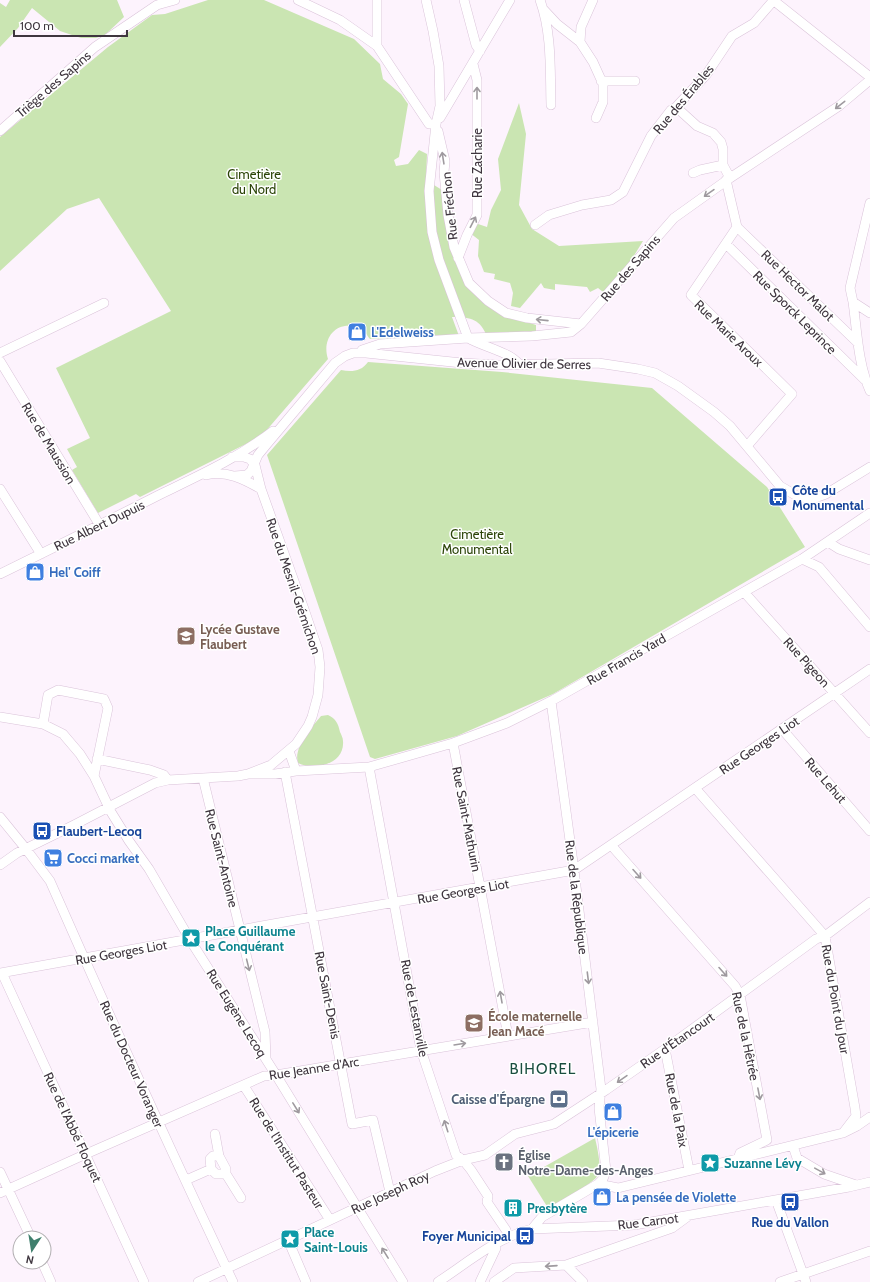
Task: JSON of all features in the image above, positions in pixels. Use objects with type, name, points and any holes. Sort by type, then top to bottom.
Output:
[{"type":"street","name":"Triège des Sapins","points":[[0,131],[95,47],[157,5],[175,0]]},
{"type":"street","points":[[298,0],[340,20],[377,46],[429,124],[436,124]]},
{"type":"street","points":[[377,0],[377,46]]},
{"type":"street","points":[[426,0],[439,66],[440,106],[436,124],[429,191],[432,232],[439,260],[468,338],[514,359],[519,364]]},
{"type":"street","points":[[464,0],[476,45],[480,51]]},
{"type":"street","points":[[436,124],[510,0]]},
{"type":"street","points":[[580,42],[581,27],[593,0]]},
{"type":"street","points":[[773,0],[870,79]]},
{"type":"street","name":"Rue des Érables","points":[[535,225],[549,216],[582,205],[611,200],[623,192],[651,136],[671,110],[676,107],[706,74],[732,36],[754,24],[773,0]]},
{"type":"street","points":[[542,4],[557,24],[580,42],[593,62],[603,84],[603,102],[596,118]]},
{"type":"street","points":[[542,4],[549,41],[551,104]]},
{"type":"street","name":"Rue Zacharie","points":[[458,258],[477,215],[477,80],[473,64]]},
{"type":"street","name":"Rue des Sapins","points":[[353,353],[380,344],[468,338],[532,336],[571,332],[581,324],[674,218],[728,179],[839,106],[870,79]]},
{"type":"street","points":[[601,81],[635,81]]},
{"type":"street","points":[[676,107],[697,126],[713,133],[721,142],[723,149],[723,165],[728,179],[737,227]]},
{"type":"street","name":"Rue Fréchon","points":[[436,124],[445,161],[448,215],[454,247],[469,283],[488,301],[506,313],[526,318],[581,324]]},
{"type":"street","points":[[693,173],[723,165]]},
{"type":"street","points":[[870,203],[850,288],[865,380],[870,391]]},
{"type":"street","name":"Rue Marie Aroux","points":[[737,227],[691,295],[792,394],[748,446]]},
{"type":"street","name":"Rue Hector Malot","points":[[737,227],[858,343]]},
{"type":"street","name":"Rue Sporck Leprince","points":[[726,244],[865,380]]},
{"type":"street","points":[[853,302],[870,313]]},
{"type":"street","points":[[0,353],[104,303]]},
{"type":"street","points":[[255,465],[258,455],[335,363],[345,356],[353,353]]},
{"type":"street","name":"Avenue Olivier de Serres","points":[[353,353],[381,354],[462,363],[498,365],[598,364],[655,373],[678,386],[714,412],[730,426],[748,446],[780,486],[797,496],[812,499],[826,494],[870,467]]},
{"type":"street","name":"Rue de Maussion","points":[[0,361],[99,524]]},
{"type":"street","name":"Rue Albert Dupuis","points":[[0,574],[99,524],[199,477],[255,445],[288,419]]},
{"type":"street","points":[[232,457],[244,457],[250,459],[255,465]]},
{"type":"street","name":"Rue Albert Dupuis","points":[[235,476],[247,475],[255,465]]},
{"type":"street","name":"Rue du Mesnil-Grémichon","points":[[248,774],[273,764],[296,744],[303,734],[312,717],[318,695],[320,667],[318,650],[261,489],[255,465]]},
{"type":"street","name":"Rue Albert Dupuis","points":[[199,477],[220,473],[235,476],[261,489]]},
{"type":"street","points":[[0,489],[41,554]]},
{"type":"street","name":"Rue Francis Yard","points":[[248,774],[258,775],[296,771],[367,767],[453,743],[507,723],[551,701],[802,559],[870,513]]},
{"type":"street","points":[[828,542],[839,549],[870,560]]},
{"type":"street","points":[[802,559],[819,567],[870,627]]},
{"type":"street","name":"Rue Pigeon","points":[[744,592],[870,733]]},
{"type":"street","name":"Rue Georges Liot","points":[[1,973],[481,888],[574,870],[870,669]]},
{"type":"street","points":[[43,724],[48,695],[58,690],[104,699],[108,708],[94,776]]},
{"type":"street","name":"Rue de la République","points":[[551,701],[602,1093],[599,1108],[606,1172],[598,1184]]},
{"type":"street","name":"Rue Eugène Lecoq","points":[[0,717],[43,724],[63,734],[80,754],[94,776],[111,812],[149,869],[190,940],[276,1075],[403,1282]]},
{"type":"street","name":"Rue Lehut","points":[[782,729],[870,831]]},
{"type":"street","name":"Rue Saint-Mathurin","points":[[453,743],[508,1036]]},
{"type":"street","points":[[289,751],[296,771]]},
{"type":"street","points":[[97,759],[150,770],[164,775],[168,780]]},
{"type":"street","points":[[273,764],[283,773]]},
{"type":"street","name":"Rue de Lestanville","points":[[367,767],[395,903],[421,1050],[456,1154],[463,1160],[488,1196],[487,1202],[506,1230]]},
{"type":"street","name":"Rue Saint-Denis","points":[[283,773],[313,918],[352,1124],[373,1120],[390,1192]]},
{"type":"street","points":[[0,865],[17,852],[26,849],[155,783],[168,780],[248,774]]},
{"type":"street","name":"Rue Saint-Antoine","points":[[203,778],[265,1032],[266,1060]]},
{"type":"street","name":"Rue du Point du Jour","points":[[695,788],[825,936],[856,1116],[843,1133]]},
{"type":"street","name":"Rue du Docteur Voranger","points":[[0,817],[50,881],[158,1122],[232,1282]]},
{"type":"street","name":"Rue de la Hêtrée","points":[[611,845],[735,986],[740,995],[767,1140],[740,1153],[738,1159]]},
{"type":"street","name":"Rue d'Étancourt","points":[[515,1134],[554,1124],[602,1093],[816,939],[825,936],[870,902]]},
{"type":"street","name":"Rue de l'Abbé Floquet","points":[[1,973],[144,1282]]},
{"type":"street","name":"Rue Jeanne d'Arc","points":[[4,1192],[86,1154],[264,1076],[593,1022]]},
{"type":"street","points":[[253,1040],[265,1032]]},
{"type":"street","name":"Rue de la Paix","points":[[665,1049],[689,1170]]},
{"type":"street","name":"Rue de l'Institut Pasteur","points":[[244,1086],[330,1220]]},
{"type":"street","points":[[532,1229],[542,1217],[598,1184],[618,1188],[793,1146],[843,1133],[870,1117]]},
{"type":"street","points":[[215,1134],[219,1156],[226,1169],[226,1174],[241,1198]]},
{"type":"street","name":"Rue Joseph Roy","points":[[198,1282],[435,1171],[463,1160],[485,1155],[515,1134]]},
{"type":"street","points":[[793,1146],[797,1158],[824,1174],[856,1185]]},
{"type":"street","points":[[219,1156],[213,1156],[210,1159],[211,1169],[216,1174],[226,1174]]},
{"type":"street","points":[[186,1180],[211,1169]]},
{"type":"street","points":[[0,1172],[4,1192],[25,1230]]},
{"type":"street","name":"Rue Carnot","points":[[438,1282],[495,1245],[522,1231],[532,1229],[634,1225],[870,1182]]},
{"type":"street","points":[[776,1200],[804,1278]]},
{"type":"street","points":[[494,1282],[514,1268],[566,1265],[672,1228],[690,1216]]},
{"type":"street","points":[[288,1240],[306,1282]]},
{"type":"street","points":[[480,1282],[494,1253],[496,1248],[495,1245]]},
{"type":"street","points":[[780,1282],[804,1278],[870,1251]]},
{"type":"street","points":[[566,1265],[583,1282]]},
{"type":"street","points":[[46,1270],[51,1282]]},
{"type":"green space","points":[[10,0],[117,0],[124,17],[105,35],[96,38],[81,38],[60,31],[32,8],[18,28],[0,47],[0,3],[6,7]]},
{"type":"green space","name":"Cimetière du Nord","points":[[208,0],[264,0],[354,39],[380,64],[383,79],[401,94],[408,104],[399,157],[394,160],[396,166],[408,164],[419,150],[427,154],[426,180],[442,190],[450,249],[465,282],[505,315],[536,325],[536,333],[486,334],[476,322],[468,318],[458,317],[452,317],[459,336],[370,339],[363,330],[359,328],[353,326],[340,327],[335,330],[328,340],[328,359],[265,432],[254,440],[140,497],[136,494],[98,513],[72,470],[77,467],[67,449],[90,438],[56,368],[171,311],[99,198],[67,209],[0,271],[0,137],[108,47],[152,15],[165,14]]},
{"type":"green space","points":[[519,103],[526,134],[519,205],[532,229],[559,246],[643,241],[627,267],[603,292],[598,288],[590,292],[587,287],[555,284],[555,290],[544,288],[541,283],[520,308],[511,306],[513,293],[510,283],[494,279],[495,274],[484,272],[478,256],[479,240],[470,233],[475,223],[487,227],[491,210],[501,190],[498,159]]},
{"type":"green space","name":"Cimetière Monumental","points":[[368,362],[502,372],[652,388],[767,487],[805,547],[553,694],[457,736],[375,759],[370,757],[267,455],[341,370],[356,370],[362,368]]},
{"type":"green space","points":[[328,715],[336,722],[343,739],[342,749],[339,755],[328,764],[320,766],[298,763],[298,751],[304,738],[321,716]]},
{"type":"green space","points":[[595,1138],[599,1162],[598,1175],[583,1188],[548,1208],[528,1176]]},
{"type":"place","name":"L'Edelweiss","points":[[357,332]]},
{"type":"place","name":"Côte du Monumental","points":[[778,497]]},
{"type":"place","name":"Hel' Coiff","points":[[35,572]]},
{"type":"place","name":"Lycée Gustave Flaubert","points":[[186,636]]},
{"type":"place","name":"Flaubert-Lecoq","points":[[42,831]]},
{"type":"place","name":"Cocci market","points":[[53,858]]},
{"type":"place","name":"Place Guillaume le Conquérant","points":[[191,938]]},
{"type":"place","name":"École maternelle Jean Macé","points":[[474,1023]]},
{"type":"place","name":"Caisse d'Épargne","points":[[559,1099]]},
{"type":"place","name":"L'épicerie","points":[[613,1112]]},
{"type":"place","name":"Église Notre-Dame-des-Anges","points":[[504,1162]]},
{"type":"place","name":"Suzanne Lévy","points":[[710,1163]]},
{"type":"place","name":"La pensée de Violette","points":[[602,1197]]},
{"type":"place","name":"Rue du Vallon","points":[[790,1202]]},
{"type":"place","name":"Presbytère","points":[[513,1208]]},
{"type":"place","name":"Foyer Municipal","points":[[525,1236]]},
{"type":"place","name":"Place Saint-Louis","points":[[290,1239]]},
{"type":"district","name":"BIHOREL","points":[[543,1069]]}]
